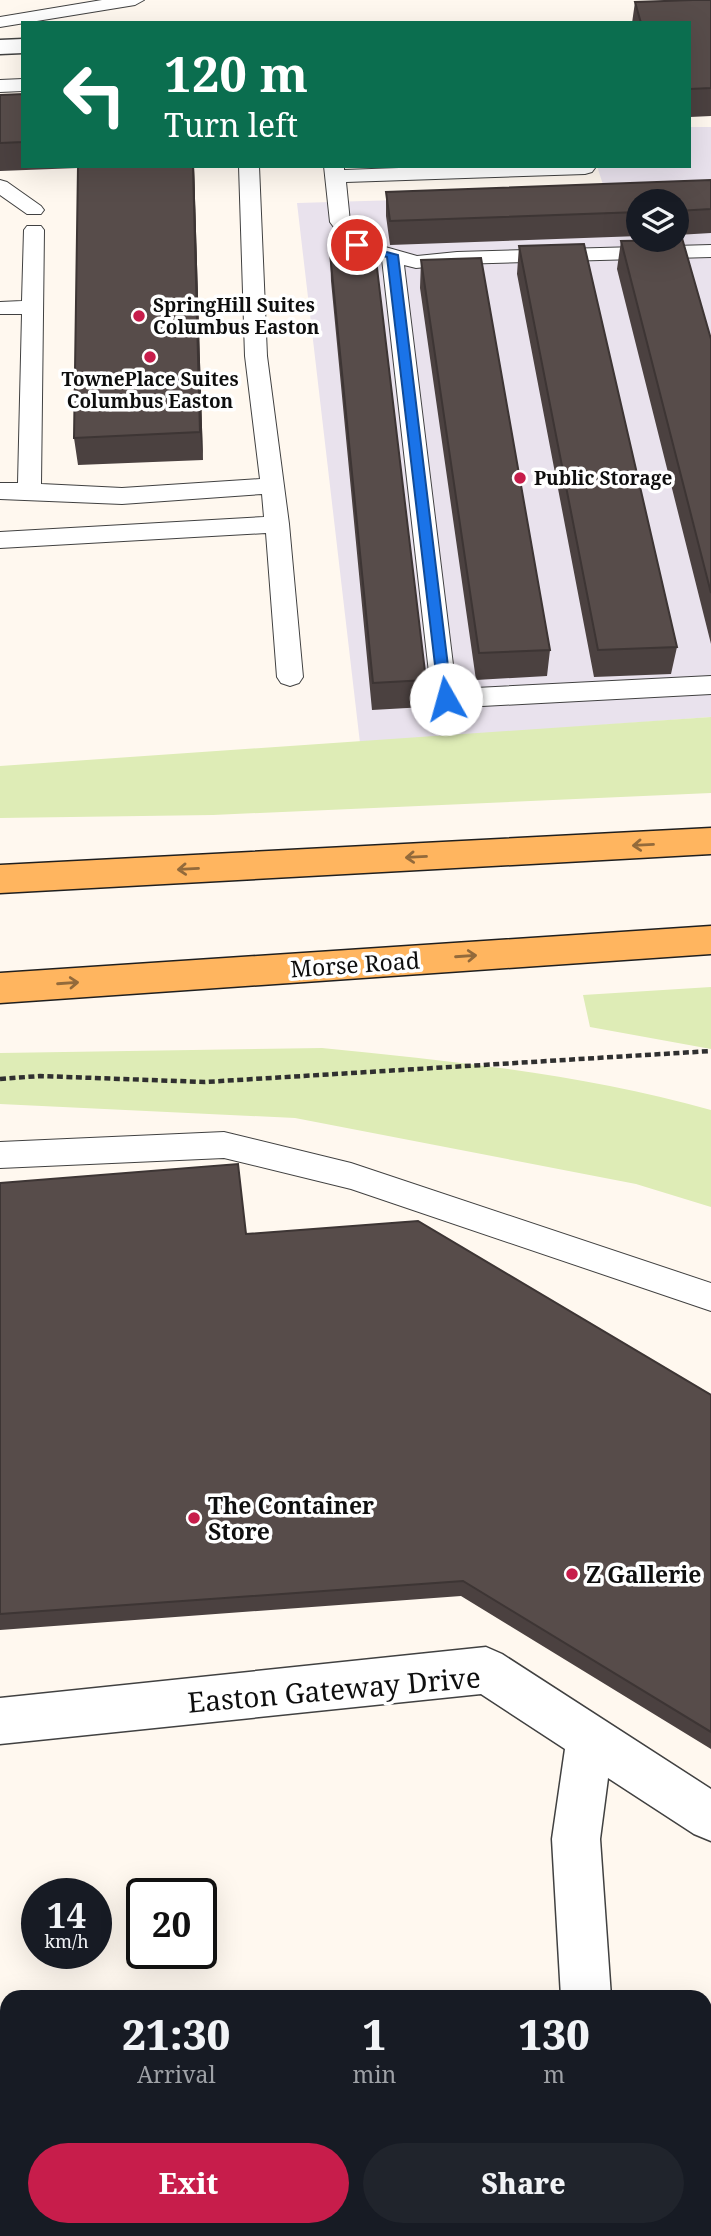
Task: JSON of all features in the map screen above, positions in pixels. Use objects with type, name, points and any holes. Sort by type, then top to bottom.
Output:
[{"type":"main road","points":[[0,879],[711,841]]},
{"type":"main road","name":"Morse Road","points":[[0,988],[711,940]]},
{"type":"street","points":[[0,47],[21,46]]},
{"type":"street","name":"Easton Gateway Drive","points":[[0,1721],[486,1670],[711,1818]]},
{"type":"street","points":[[586,1990],[576,1839],[590,1740]]},
{"type":"lane","points":[[0,22],[135,0]]},
{"type":"lane","points":[[0,86],[21,85]]},
{"type":"lane","points":[[249,168],[256,356],[277,524],[290,677]]},
{"type":"lane","points":[[585,168],[335,171],[340,222],[357,245],[416,262],[457,258],[711,251]]},
{"type":"lane","points":[[0,186],[34,220],[29,491]]},
{"type":"lane","points":[[392,255],[446,699],[711,685]]},
{"type":"lane","points":[[0,308],[33,307]]},
{"type":"lane","points":[[0,491],[122,496],[272,486]]},
{"type":"lane","points":[[0,540],[277,524]]},
{"type":"lane","points":[[0,1155],[224,1145],[351,1176],[711,1297]]},
{"type":"path","points":[[0,1079],[40,1076],[205,1082],[711,1051]]},
{"type":"shaded area","name":"Public Storage","points":[[691,127],[711,127],[711,717],[360,743],[297,203],[606,194],[598,168],[691,168]]},
{"type":"green space","points":[[711,717],[711,793],[213,815],[0,818],[0,766]]},
{"type":"green space","points":[[711,987],[711,1049],[590,1027],[583,995]]},
{"type":"green space","points":[[322,1048],[518,1070],[615,1087],[711,1110],[711,1207],[636,1184],[295,1118],[0,1104],[0,1053]]},
{"type":"building","points":[[711,0],[711,88],[691,89],[691,21],[640,21],[635,2]]},
{"type":"building","points":[[21,94],[21,142],[0,143],[0,95]]},
{"type":"building","name":"SpringHill Suites Columbus Easton","points":[[78,168],[193,168],[200,432],[74,438]]},
{"type":"building","points":[[711,180],[711,209],[689,210],[689,189],[626,189],[626,212],[390,221],[386,192]]},
{"type":"building","points":[[621,241],[626,241],[626,252],[686,252],[711,339],[711,593]]},
{"type":"building","points":[[584,244],[677,647],[598,650],[519,246]]},
{"type":"building","points":[[375,251],[426,680],[373,683],[330,253]]},
{"type":"building","points":[[481,258],[550,650],[479,653],[421,260]]},
{"type":"building","points":[[238,1164],[246,1234],[418,1221],[711,1395],[711,1732],[463,1581],[0,1614],[0,1183]]},
{"type":"place","name":"SpringHill Suites Columbus Easton","points":[[139,316]]},
{"type":"place","name":"TownePlace Suites Columbus Easton","points":[[150,357]]},
{"type":"place","name":"Public Storage","points":[[520,478]]},
{"type":"place","name":"The Container Store","points":[[194,1518]]},
{"type":"place","name":"Z Gallerie","points":[[572,1574]]},
{"type":"route","points":[[357,245],[392,255],[446,699]]}]
